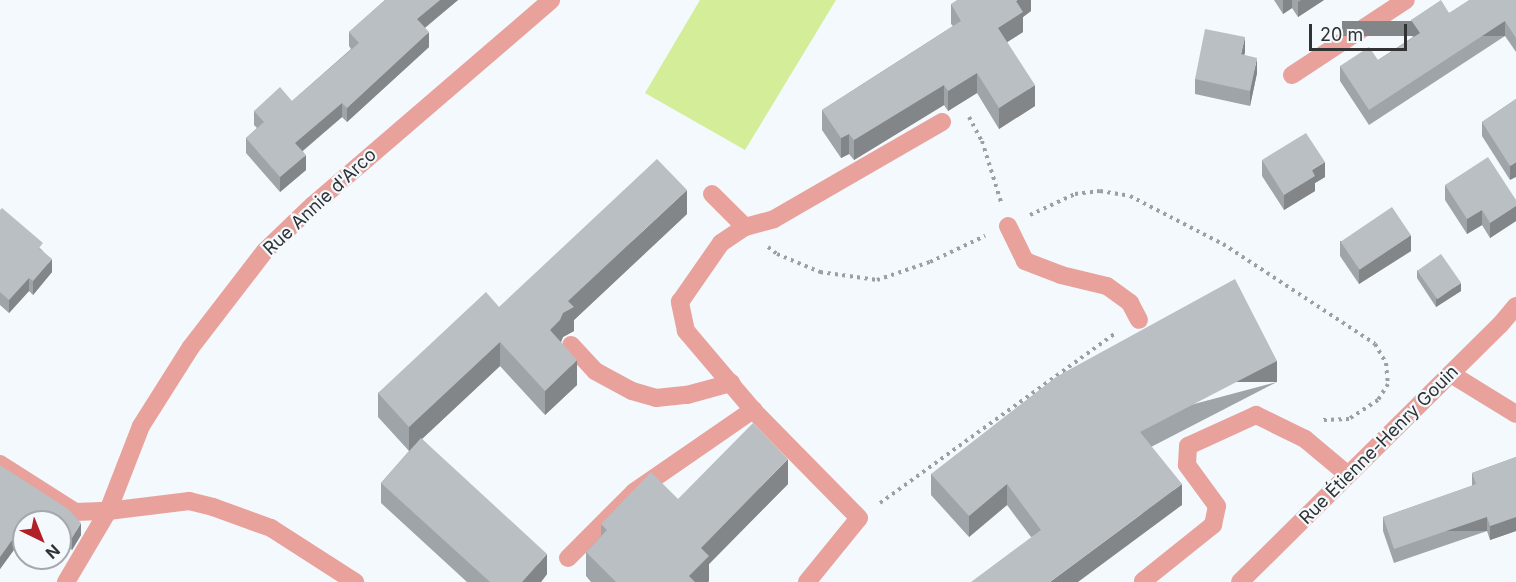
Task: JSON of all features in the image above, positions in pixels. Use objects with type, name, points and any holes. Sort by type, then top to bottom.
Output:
[{"type":"street","name":"Rue Annie d'Arco","points":[[66,582],[108,511],[141,426],[191,347],[265,250],[551,0]]},
{"type":"street","points":[[1292,75],[1406,0]]},
{"type":"street","points":[[807,582],[859,518],[753,410],[686,331],[680,302],[722,243],[745,227],[774,219],[942,122]]},
{"type":"street","points":[[712,194],[745,227]]},
{"type":"street","points":[[1008,226],[1025,261],[1061,275],[1107,286],[1130,303],[1138,320]]},
{"type":"street","name":"Rue Étienne-Henry Gouin","points":[[1240,582],[1451,374],[1516,306]]},
{"type":"street","points":[[571,345],[595,371],[632,391],[656,398],[687,395],[731,383]]},
{"type":"street","points":[[1451,374],[1516,414]]},
{"type":"street","points":[[567,558],[634,492],[753,410]]},
{"type":"street","points":[[1143,581],[1213,525],[1217,506],[1187,465],[1188,446],[1256,415],[1305,439],[1348,475]]},
{"type":"street","points":[[0,464],[75,512],[108,511],[189,501],[213,507],[271,528],[355,582]]},
{"type":"path","points":[[966,113],[982,141],[1008,226]]},
{"type":"path","points":[[859,518],[1101,342]]},
{"type":"green space","points":[[700,0],[836,0],[745,150],[645,93]]},
{"type":"building","points":[[385,0],[440,0],[417,19],[429,32],[347,108],[342,103],[295,143],[306,155],[280,177],[246,138],[264,122],[254,111],[280,87],[292,101],[359,43],[349,32]]},
{"type":"building","points":[[957,0],[1017,0],[1023,12],[998,28],[1035,85],[999,108],[977,73],[948,91],[944,85],[854,140],[849,134],[841,138],[822,110],[961,21],[951,4]]},
{"type":"building","points":[[1441,0],[1449,13],[1469,0],[1516,0],[1516,38],[1505,21],[1369,110],[1340,66],[1369,47],[1378,60],[1399,47],[1420,33],[1411,20]]},
{"type":"building","points":[[1205,29],[1245,37],[1241,54],[1257,58],[1250,91],[1195,79]]},
{"type":"building","points":[[1516,99],[1516,162],[1510,166],[1482,122]]},
{"type":"building","points":[[1306,133],[1325,162],[1312,170],[1315,176],[1284,195],[1262,160]]},
{"type":"building","points":[[1488,157],[1516,200],[1516,206],[1490,223],[1482,210],[1467,219],[1445,185]]},
{"type":"building","points":[[657,159],[687,190],[568,301],[574,307],[563,313],[560,320],[550,330],[577,360],[545,391],[500,342],[409,427],[378,393],[486,292],[499,307]]},
{"type":"building","points":[[1392,207],[1411,235],[1360,270],[1341,242]]},
{"type":"building","points":[[2,208],[43,243],[39,248],[52,259],[33,281],[29,278],[9,300],[0,292],[0,210]]},
{"type":"building","points":[[1441,254],[1461,283],[1437,299],[1417,271]]},
{"type":"building","points":[[1235,279],[1277,361],[1140,432],[1182,484],[1050,582],[971,582],[1041,530],[1007,484],[969,516],[931,474],[1056,377]]},
{"type":"building","points":[[753,423],[788,459],[701,548],[709,556],[689,576],[695,582],[616,582],[586,552],[607,530],[601,524],[651,472],[678,499]]},
{"type":"building","points":[[421,438],[547,554],[522,582],[490,582],[381,483]]},
{"type":"building","points":[[1516,457],[1516,517],[1490,526],[1487,517],[1394,549],[1383,517],[1476,484],[1472,473]]},
{"type":"building","points":[[0,465],[69,510],[12,510],[12,540],[0,557]]},
{"type":"building","points":[[72,513],[81,523],[72,538]]}]
